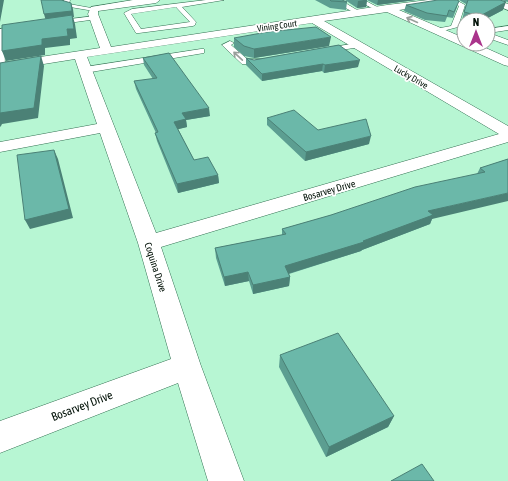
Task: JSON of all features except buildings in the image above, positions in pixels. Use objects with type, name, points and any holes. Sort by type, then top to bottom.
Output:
[{"type":"street","name":"Vining Court","points":[[82,62],[107,51],[213,35],[313,25],[384,6],[400,6],[446,0]]},
{"type":"street","points":[[488,0],[508,7]]},
{"type":"street","points":[[107,51],[94,14],[103,3],[138,1],[159,10]]},
{"type":"street","points":[[384,6],[456,39]]},
{"type":"street","name":"Lucky Drive","points":[[313,25],[328,28],[508,133]]},
{"type":"street","points":[[486,52],[508,62]]},
{"type":"street","points":[[1,66],[82,62]]},
{"type":"street","name":"Coquina Drive","points":[[82,62],[149,243],[187,366],[226,481]]},
{"type":"street","points":[[0,147],[105,127]]},
{"type":"street","name":"Bosarvey Drive","points":[[149,243],[508,137]]},
{"type":"street","name":"Bosarvey Drive","points":[[0,437],[187,366]]},
{"type":"lane","points":[[67,0],[66,5],[94,14]]},
{"type":"lane","points":[[178,6],[194,23],[173,28],[140,31],[128,13],[159,10],[178,6],[221,0]]},
{"type":"lane","points":[[340,0],[336,1],[359,13]]},
{"type":"lane","points":[[359,0],[384,6]]},
{"type":"lane","points":[[438,31],[454,27],[462,5],[451,0]]},
{"type":"lane","points":[[159,10],[184,39]]},
{"type":"lane","points":[[43,24],[94,14]]},
{"type":"lane","points":[[1,66],[0,32],[6,29],[28,26]]},
{"type":"lane","points":[[496,30],[508,28]]},
{"type":"lane","points":[[213,35],[222,42],[233,42],[226,45],[245,62],[254,63],[272,61]]},
{"type":"lane","points":[[496,38],[508,43]]},
{"type":"lane","points":[[316,53],[357,45]]},
{"type":"lane","points":[[82,62],[201,51]]}]
